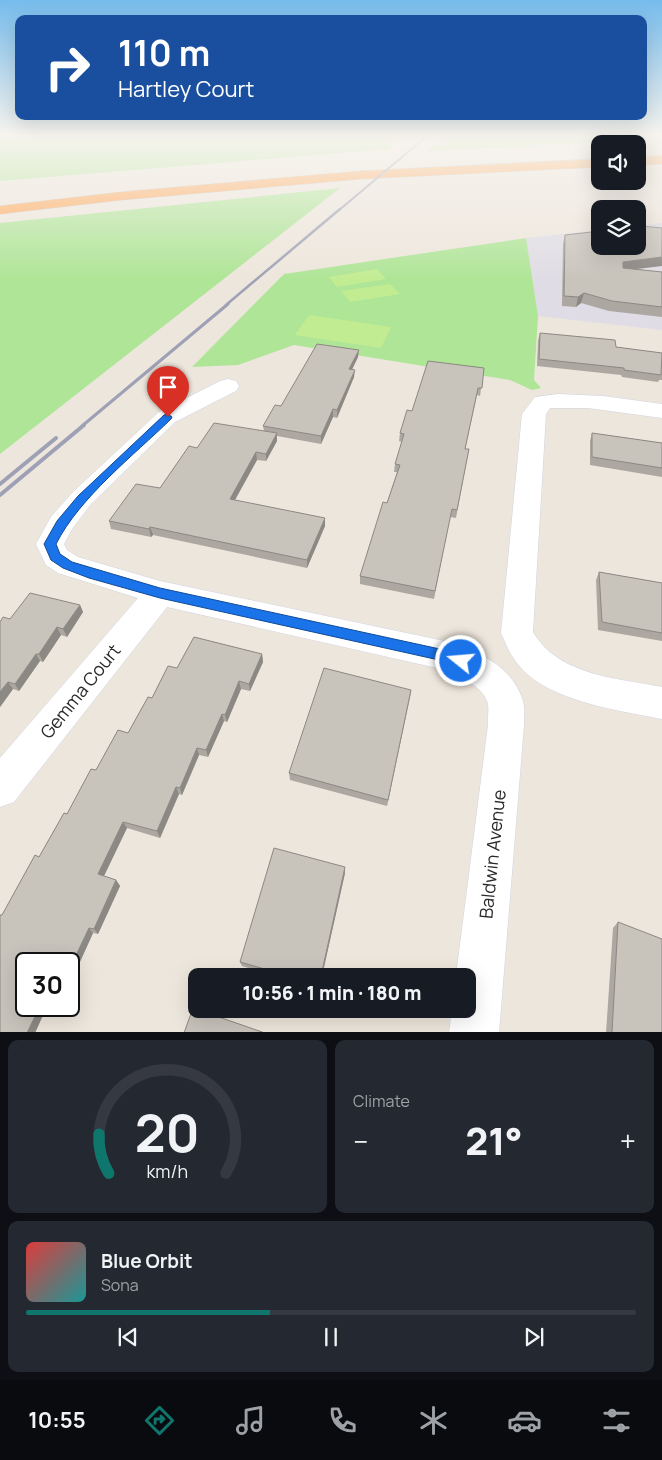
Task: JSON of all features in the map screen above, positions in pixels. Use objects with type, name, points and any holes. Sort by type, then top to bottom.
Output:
[{"type":"highway","points":[[0,210],[121,196],[256,184]]},
{"type":"street","points":[[160,593],[68,565],[56,557],[50,544],[61,524],[82,498],[168,417],[228,386]]},
{"type":"street","points":[[662,411],[576,400],[544,402],[534,414],[517,633],[522,647],[532,658],[557,676],[578,684],[662,703]]},
{"type":"street","name":"Baldwin Avenue","points":[[160,593],[449,656],[473,666],[492,679],[505,701],[506,725],[474,1032]]},
{"type":"street","name":"Gemma Court","points":[[0,788],[160,593]]},
{"type":"shaded area","points":[[662,223],[662,330],[538,316],[526,238],[591,231],[591,255],[646,255],[646,225]]},
{"type":"green space","points":[[340,188],[0,454],[0,223]]},
{"type":"green space","points":[[526,238],[538,316],[534,380],[541,388],[532,390],[510,380],[294,345],[238,365],[192,367],[284,274]]},
{"type":"green space","points":[[377,269],[386,279],[337,287],[329,277]]},
{"type":"green space","points":[[390,284],[400,294],[350,302],[341,291]]},
{"type":"green space","points":[[309,315],[391,327],[381,348],[295,335]]},
{"type":"building","points":[[646,226],[662,228],[662,257],[623,262],[623,268],[662,272],[662,307],[612,301],[584,293],[578,297],[564,296],[565,235],[591,232],[591,255],[646,255]]},
{"type":"building","points":[[540,333],[615,340],[616,347],[662,353],[661,375],[624,370],[624,368],[539,359]]},
{"type":"building","points":[[317,344],[359,350],[349,369],[355,370],[337,410],[333,409],[321,436],[263,426],[275,405],[281,406]]},
{"type":"building","points":[[428,361],[484,368],[482,388],[478,388],[465,449],[469,449],[457,510],[452,509],[435,591],[360,576],[383,502],[387,503],[400,465],[395,464],[404,434],[400,433],[407,410],[412,411]]},
{"type":"building","points":[[214,423],[277,433],[266,454],[256,452],[230,499],[325,518],[307,560],[150,527],[149,529],[109,521],[136,484],[160,488],[189,446],[197,448]]},
{"type":"building","points":[[592,433],[662,443],[662,468],[592,457]]},
{"type":"building","points":[[599,572],[662,583],[662,633],[602,622]]},
{"type":"building","points":[[30,593],[80,605],[63,629],[57,627],[39,654],[36,654],[15,684],[8,682],[0,692],[0,622],[3,617],[10,619]]},
{"type":"building","points":[[194,637],[262,654],[249,684],[239,681],[225,715],[222,714],[206,750],[197,748],[180,788],[176,787],[157,831],[123,822],[98,874],[116,880],[94,929],[89,928],[78,952],[15,952],[15,1017],[35,1017],[27,1032],[0,1032],[0,915],[2,915],[35,855],[39,857],[64,813],[67,814],[91,769],[96,770],[118,730],[128,733],[148,697],[152,698],[168,666],[177,668]]},
{"type":"building","points":[[324,668],[411,690],[388,800],[289,773]]},
{"type":"building","points":[[274,848],[345,867],[323,968],[261,968],[240,962]]},
{"type":"building","points":[[618,922],[662,939],[662,1032],[612,1032]]},
{"type":"building","points":[[189,1018],[222,1018],[262,1032],[184,1032]]},
{"type":"railway","points":[[338,211],[370,184]]},
{"type":"railway","points":[[226,305],[340,209]]},
{"type":"railway","points":[[82,426],[228,304]]},
{"type":"railway","points":[[0,495],[84,425]]},
{"type":"railway","points":[[0,484],[56,438]]},
{"type":"route","points":[[168,417],[82,498],[61,524],[50,544],[56,557],[68,565],[89,573],[160,593],[449,656],[461,661]]}]
